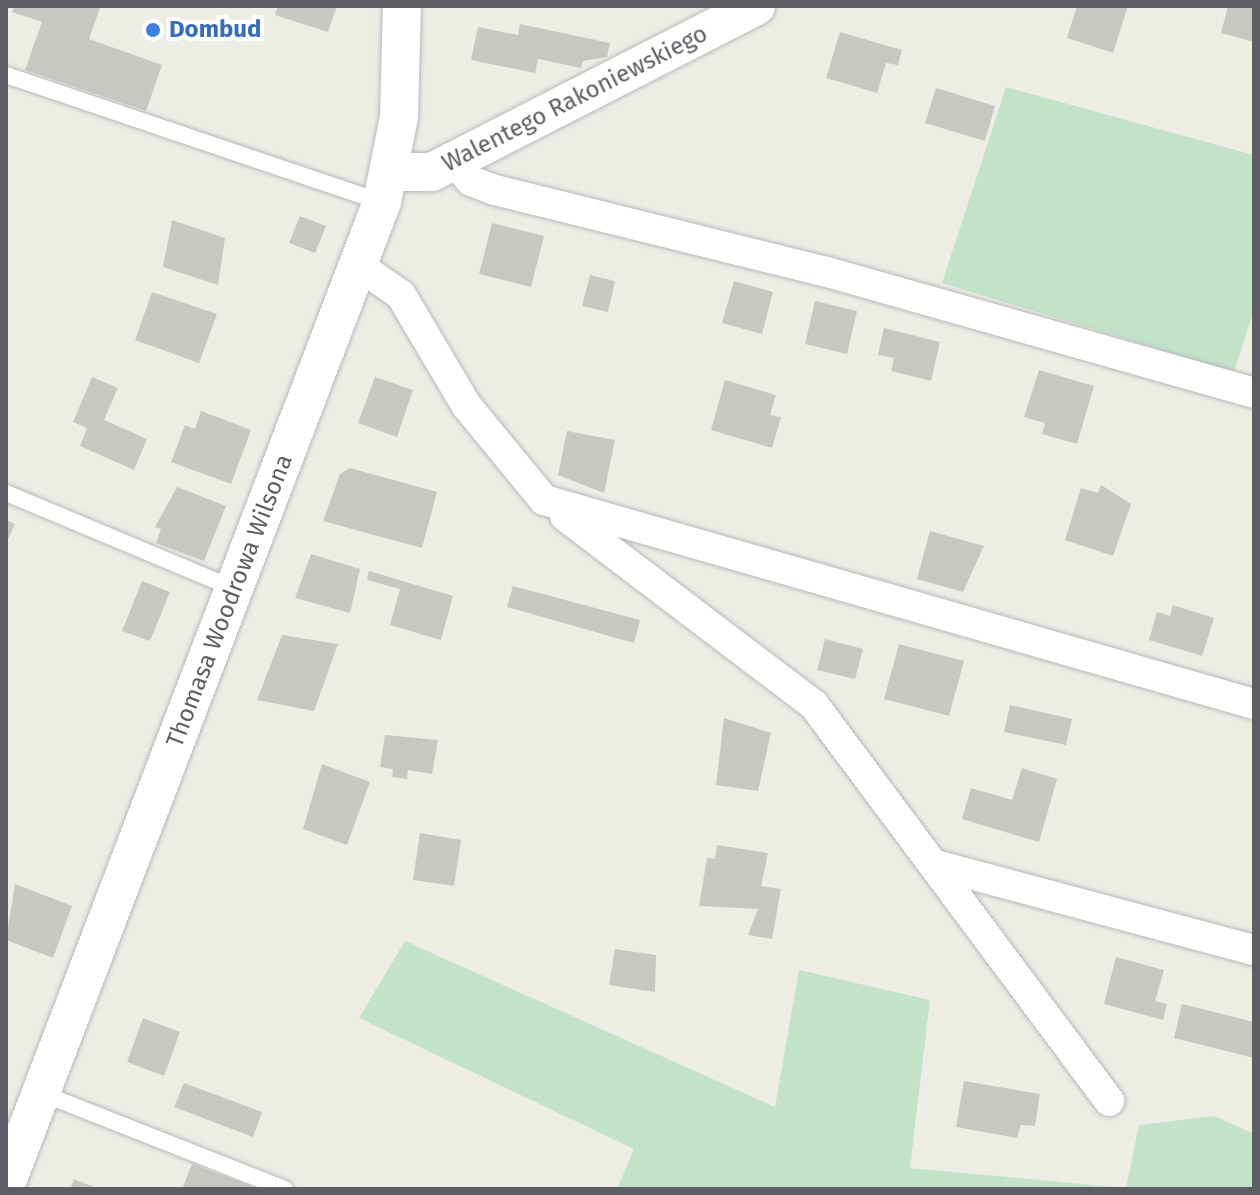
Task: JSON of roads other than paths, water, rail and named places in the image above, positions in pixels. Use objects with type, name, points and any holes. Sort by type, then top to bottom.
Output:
[{"type":"street","name":"Thomasa Woodrowa Wilsona","points":[[6,1184],[386,187],[402,6]]},
{"type":"street","name":"Walentego Rakoniewskiego","points":[[386,187],[432,172],[756,6]]},
{"type":"street","points":[[454,161],[471,181],[495,190],[827,272],[1254,393]]},
{"type":"street","points":[[358,265],[401,295],[466,405],[544,500],[814,705],[1109,1101]]},
{"type":"street","points":[[544,500],[1254,704]]},
{"type":"street","points":[[936,865],[1254,950]]},
{"type":"lane","points":[[6,75],[386,187]]},
{"type":"lane","points":[[6,493],[235,589]]},
{"type":"lane","points":[[41,1093],[285,1189]]},
{"type":"place","name":"Dombud","points":[[153,30]]}]
